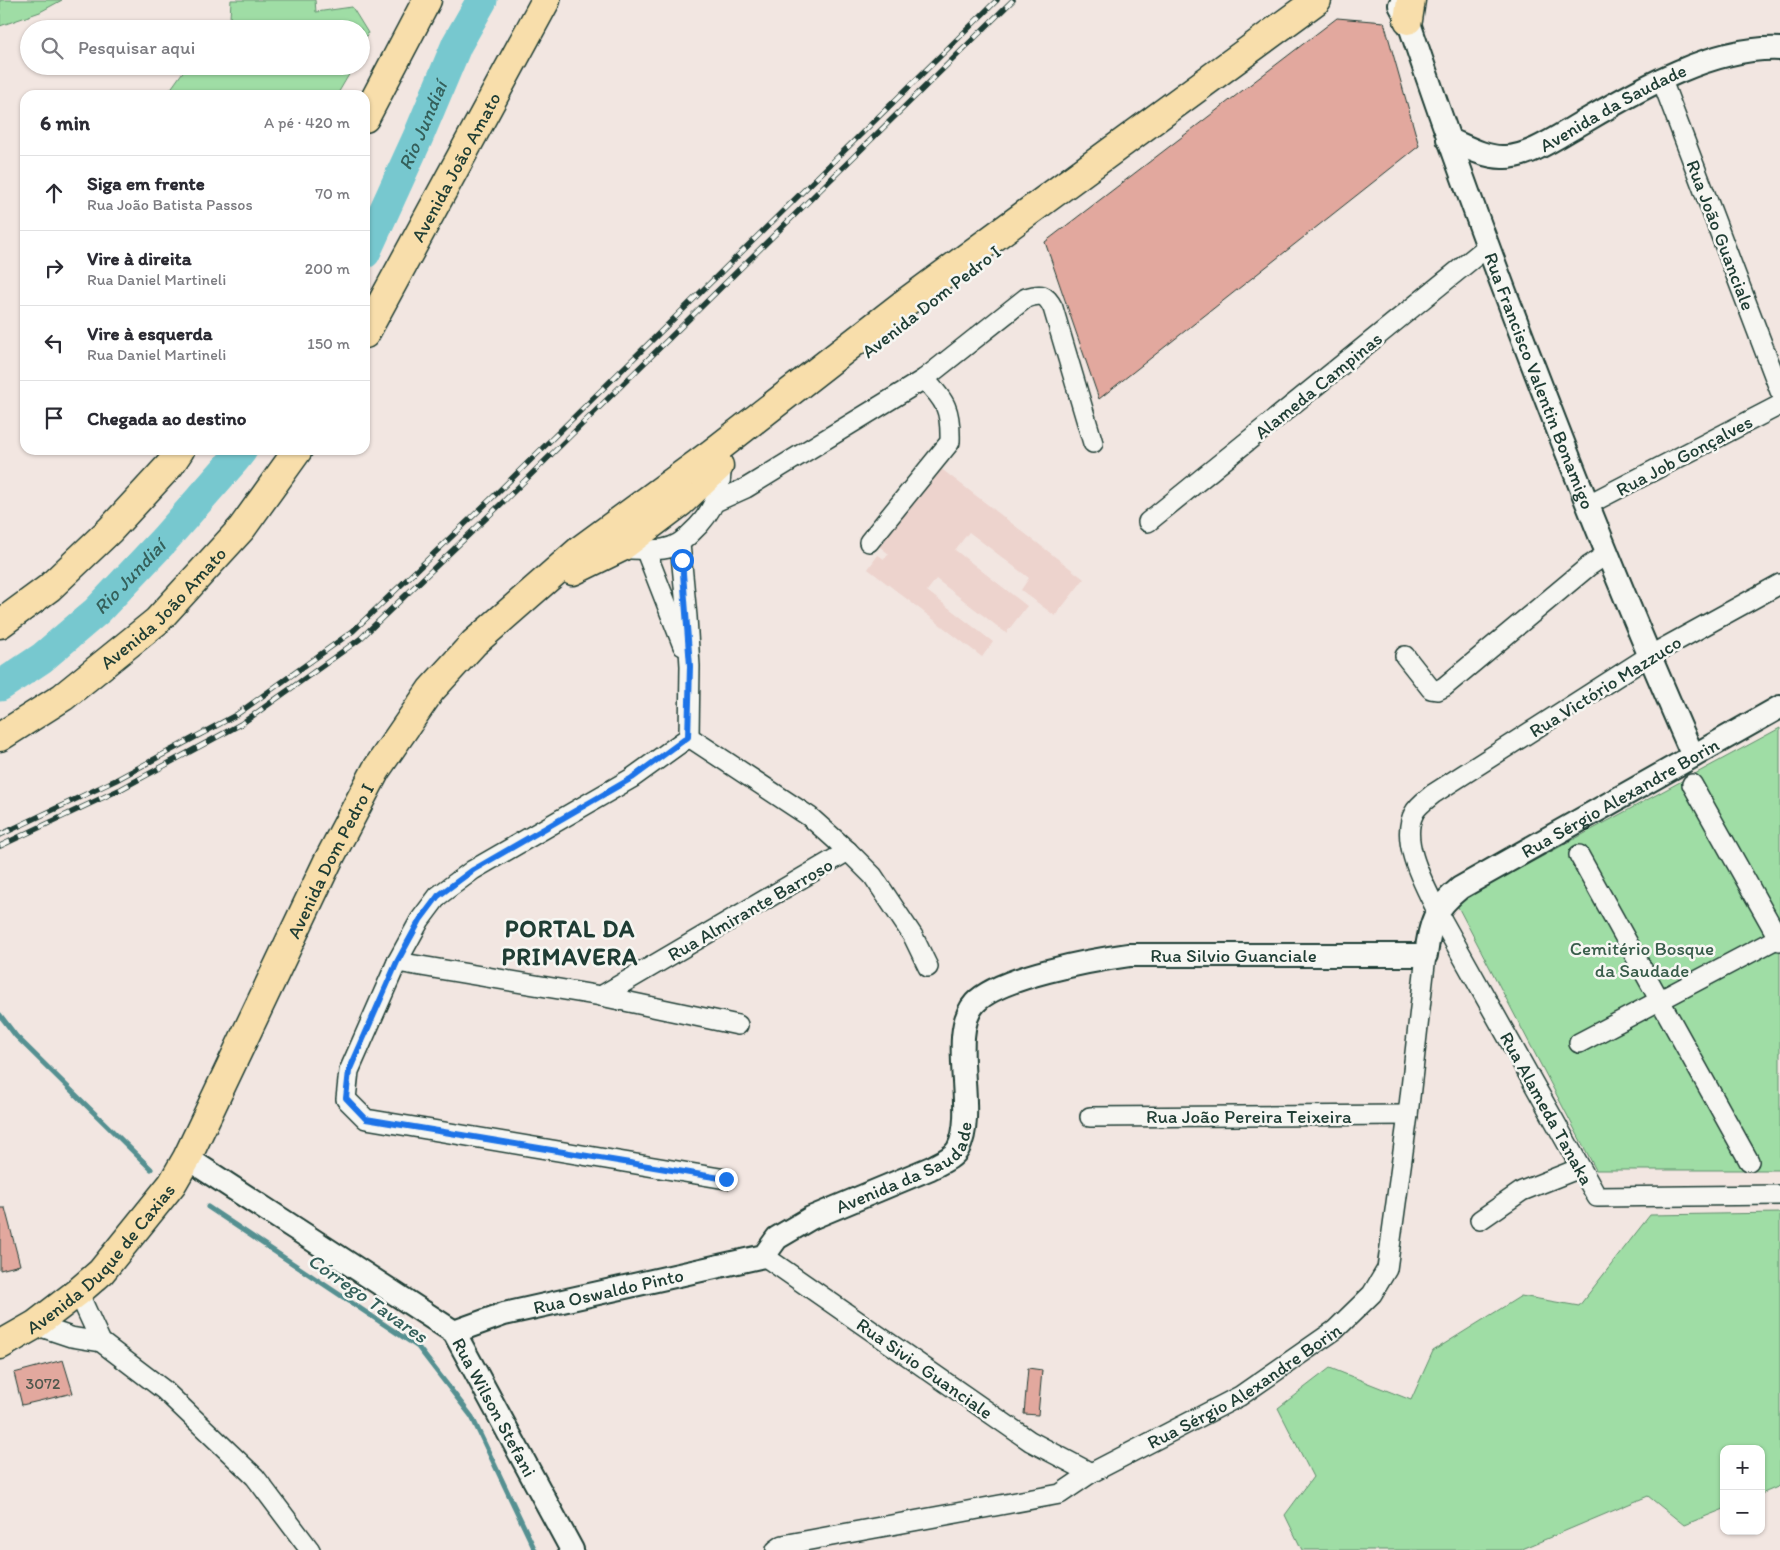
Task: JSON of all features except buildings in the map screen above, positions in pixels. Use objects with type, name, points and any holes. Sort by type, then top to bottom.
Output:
[{"type":"main road","points":[[370,108],[427,0]]},
{"type":"main road","name":"Avenida João Amato","points":[[370,325],[546,0]]},
{"type":"main road","name":"Avenida Dom Pedro I","points":[[523,598],[579,567],[633,549],[681,502],[721,455],[906,302],[1317,0]]},
{"type":"main road","name":"Avenida Dom Pedro I","points":[[187,1158],[324,870],[376,770],[431,690],[474,643],[523,598],[580,550],[721,455],[918,310],[1117,159],[1338,0]]},
{"type":"main road","points":[[0,624],[49,588],[110,530],[170,465],[177,455]]},
{"type":"main road","name":"Avenida João Amato","points":[[0,737],[63,697],[157,622],[242,528],[294,455]]},
{"type":"main road","name":"Avenida Duque de Caxias","points":[[0,1345],[35,1325],[101,1272],[166,1191],[187,1158]]},
{"type":"street","name":"Rua Francisco Valentin Bonamigo","points":[[1402,4],[1487,247],[1607,554],[1693,756]]},
{"type":"street","name":"Avenida da Saudade","points":[[1448,139],[1479,152],[1503,158],[1533,151],[1661,78],[1728,55],[1764,48],[1780,49]]},
{"type":"street","name":"Rua João Guanciale","points":[[1661,78],[1780,391]]},
{"type":"street","name":"Alameda Campinas","points":[[1148,522],[1487,247]]},
{"type":"street","points":[[715,502],[746,488],[924,379],[1026,298],[1042,295],[1048,298],[1053,308],[1093,442]]},
{"type":"street","points":[[869,542],[950,442],[951,426],[948,409],[924,379]]},
{"type":"street","name":"Rua Job Gonçalves","points":[[1588,505],[1780,405]]},
{"type":"street","points":[[580,550],[662,549],[680,544],[704,522],[715,502],[721,455]]},
{"type":"street","points":[[680,544],[690,666],[688,737]]},
{"type":"street","points":[[633,549],[673,618],[690,666]]},
{"type":"street","points":[[1405,656],[1431,689],[1438,690],[1444,687],[1589,566],[1607,554]]},
{"type":"street","name":"Rua Victório Mazzuco","points":[[1437,911],[1415,863],[1408,835],[1414,813],[1433,794],[1649,656],[1780,584]]},
{"type":"street","name":"Rua Sérgio Alexandre Borin","points":[[1437,911],[1460,888],[1780,707]]},
{"type":"street","points":[[688,737],[810,817],[848,851],[873,876],[913,936],[928,967]]},
{"type":"street","points":[[688,737],[632,778],[473,870],[438,896],[420,920],[397,962],[349,1071],[346,1098],[366,1119],[726,1179]]},
{"type":"street","points":[[1579,1043],[1660,999],[1779,939],[1692,784]]},
{"type":"street","name":"Rua Almirante Barroso","points":[[601,996],[848,851]]},
{"type":"street","points":[[1578,855],[1749,1161]]},
{"type":"street","points":[[1426,955],[1429,932],[1437,911]]},
{"type":"street","name":"Rua Alameda Tanaka","points":[[1437,911],[1597,1197],[1780,1195]]},
{"type":"street","name":"Rua Silvio Guanciale","points":[[974,1004],[991,990],[1024,979],[1086,961],[1129,955],[1426,955]]},
{"type":"street","name":"Rua Sérgio Alexandre Borin","points":[[776,1550],[783,1545],[1060,1494],[1091,1473],[1240,1396],[1335,1330],[1372,1294],[1387,1269],[1408,1115],[1426,955]]},
{"type":"street","points":[[397,962],[601,996],[738,1025]]},
{"type":"street","name":"Avenida da Saudade","points":[[764,1256],[777,1238],[811,1218],[931,1168],[948,1159],[958,1149],[964,1128],[963,1040],[965,1023],[974,1004]]},
{"type":"street","name":"Rua João Pereira Teixeira","points":[[1090,1117],[1408,1115]]},
{"type":"street","name":"Rua Wilson Stefani","points":[[187,1158],[454,1332],[572,1550]]},
{"type":"street","points":[[1480,1220],[1522,1191],[1580,1168]]},
{"type":"street","name":"Rua Oswaldo Pinto","points":[[454,1332],[504,1314],[764,1256]]},
{"type":"street","name":"Rua Sivio Guanciale","points":[[764,1256],[1030,1441],[1091,1473]]},
{"type":"street","points":[[78,1292],[101,1342]]},
{"type":"street","points":[[35,1325],[71,1337],[101,1342],[164,1390],[255,1477],[310,1550]]},
{"type":"shaded area","points":[[935,464],[1084,579],[1055,616],[1021,590],[1029,578],[969,532],[955,550],[1027,606],[1006,633],[936,579],[927,591],[993,642],[982,657],[868,569],[878,555],[884,559],[889,554],[874,542]]},
{"type":"green space","points":[[0,0],[62,0],[40,12],[0,26]]},
{"type":"green space","points":[[231,0],[315,0],[316,12],[352,7],[360,20],[230,20]]},
{"type":"green space","points":[[181,75],[349,75],[340,90],[170,90]]},
{"type":"green space","name":"Cemitério Bosque da Saudade","points":[[1780,728],[1780,1170],[1596,1170],[1456,903]]},
{"type":"green space","points":[[1780,1213],[1780,1486],[1765,1492],[1765,1445],[1720,1445],[1720,1511],[1684,1525],[1648,1496],[1520,1550],[1302,1550],[1285,1515],[1313,1477],[1278,1408],[1330,1368],[1411,1400],[1433,1351],[1521,1296],[1579,1306],[1650,1215]]},
{"type":"waterway","name":"Rio Jundiaí","points":[[370,242],[418,137],[457,44],[482,0]]},
{"type":"waterway","name":"Rio Jundiaí","points":[[0,686],[42,658],[97,611],[164,540],[238,455]]},
{"type":"waterway","points":[[0,1015],[16,1036],[151,1169]]},
{"type":"waterway","name":"Córrego Tavares","points":[[208,1207],[418,1347],[472,1417],[535,1550]]},
{"type":"railway","points":[[0,835],[116,780],[236,715],[353,631],[495,495],[997,0]]},
{"type":"railway","points":[[0,846],[121,789],[241,724],[360,639],[502,503],[1013,0]]},
{"type":"district","name":"PORTAL DA PRIMAVERA","points":[[570,943]]},
{"type":"route","points":[[682,560],[690,666],[688,737],[632,778],[473,870],[438,896],[420,920],[397,962],[349,1071],[346,1098],[366,1119],[726,1179]]}]
